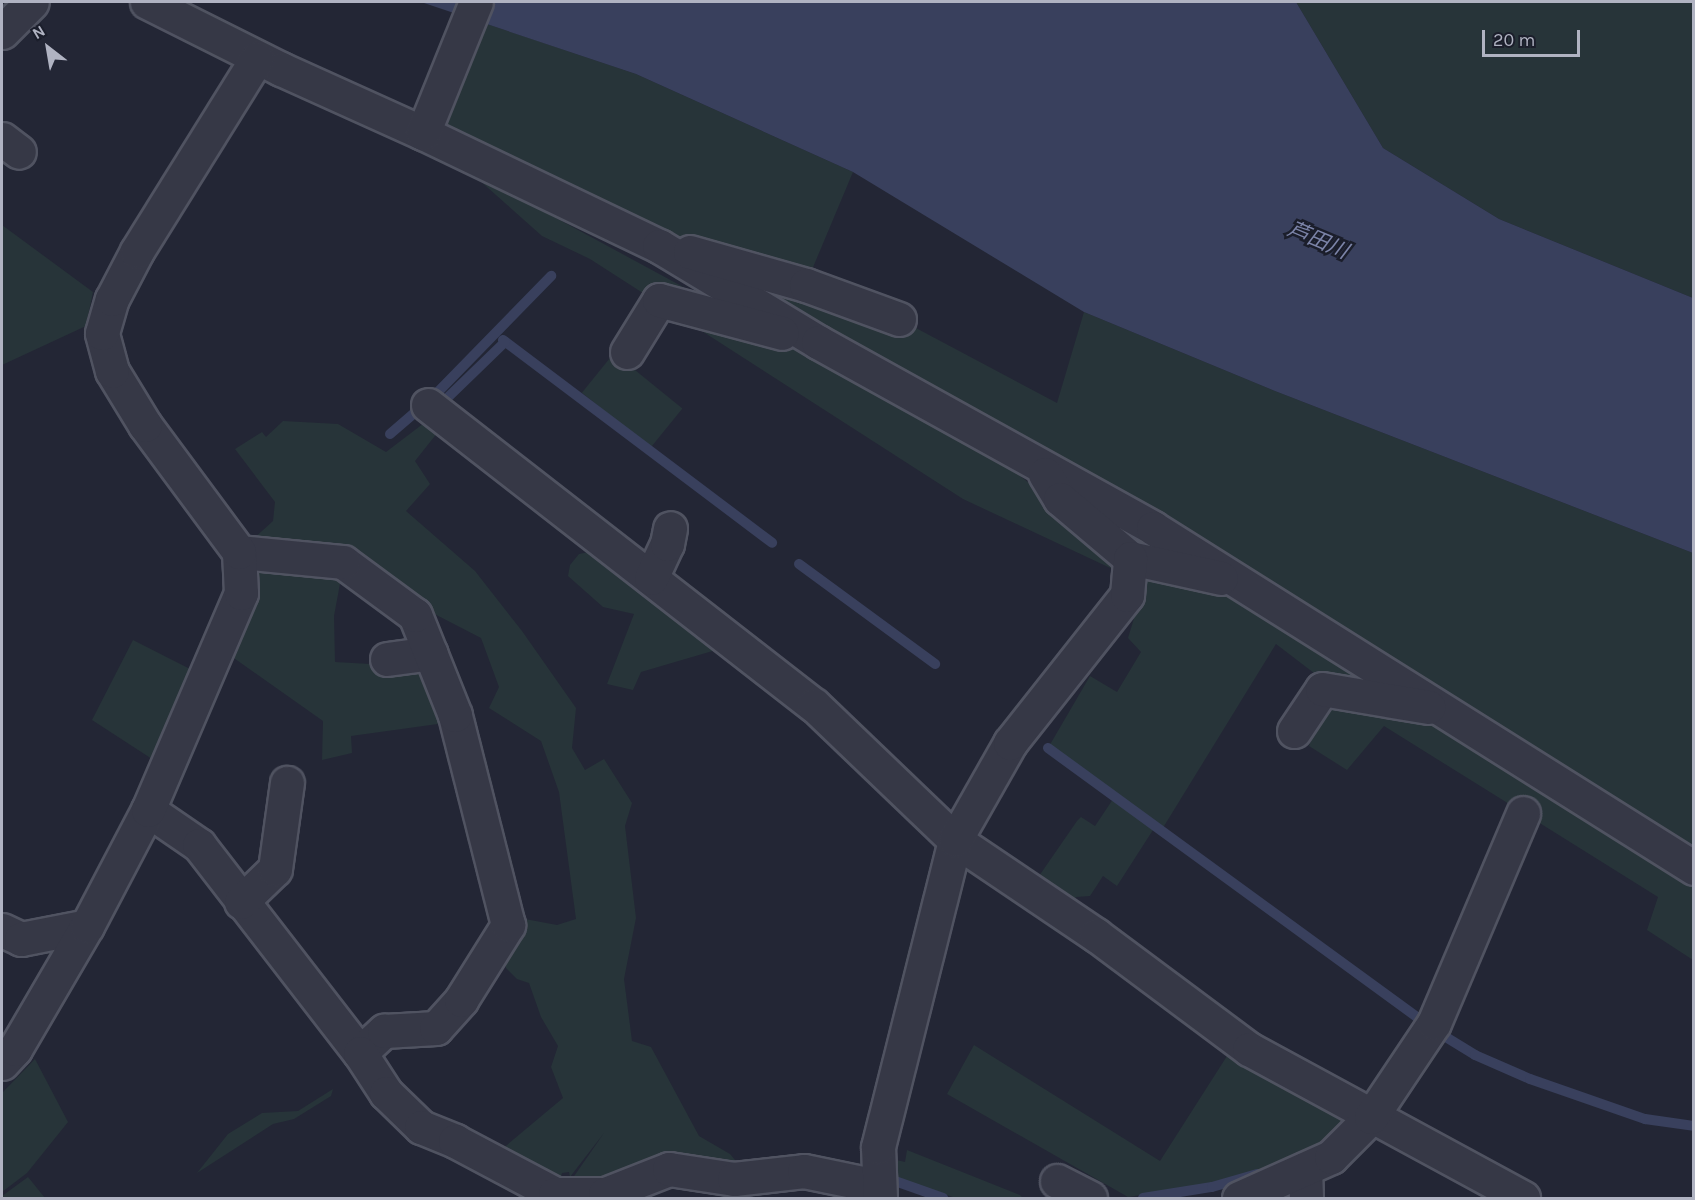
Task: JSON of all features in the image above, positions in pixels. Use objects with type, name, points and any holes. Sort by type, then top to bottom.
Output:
[{"type":"street","points":[[2,31],[32,2]]},
{"type":"street","points":[[147,2],[256,58],[427,121],[659,246],[818,342],[1229,574],[1694,868]]},
{"type":"street","points":[[427,121],[476,2]]},
{"type":"street","points":[[2,1063],[15,1049],[87,926],[148,810],[241,593],[239,552],[145,425],[112,371],[102,333],[112,299],[137,251],[256,58]]},
{"type":"street","points":[[659,246],[806,285],[899,319]]},
{"type":"street","points":[[627,352],[659,300],[818,342]]},
{"type":"street","points":[[428,405],[822,712],[955,840],[1096,935],[1249,1049],[1523,1198]]},
{"type":"street","points":[[1039,465],[1060,499],[1130,558],[1219,580],[1229,574]]},
{"type":"street","points":[[651,578],[667,544],[670,528]]},
{"type":"street","points":[[239,552],[344,562],[415,615],[455,715],[508,925],[485,943],[461,1000],[436,1028],[384,1031],[360,1053]]},
{"type":"street","points":[[148,810],[200,845],[241,902],[287,954],[360,1053],[386,1094],[420,1127],[455,1141],[555,1194],[605,1194],[669,1169],[734,1179],[804,1171],[878,1192],[878,1147],[955,840],[1010,743],[1127,595],[1130,558]]},
{"type":"street","points":[[387,659],[431,653]]},
{"type":"street","points":[[1294,731],[1322,689],[1444,710]]},
{"type":"street","points":[[241,902],[275,869],[287,783]]},
{"type":"street","points":[[447,796],[477,807]]},
{"type":"street","points":[[1239,1198],[1305,1184],[1371,1117],[1434,1023],[1523,813]]},
{"type":"street","points":[[2,930],[21,939],[87,926]]},
{"type":"street","points":[[1057,1181],[1090,1198]]},
{"type":"shaded area","points":[[1296,2],[1693,2],[1693,298],[1499,219],[1383,148]]},
{"type":"shaded area","points":[[472,19],[636,74],[853,172],[806,284],[899,319],[1057,403],[1084,312],[1275,391],[1693,553],[1693,960],[1647,930],[1658,897],[1384,726],[1347,770],[1309,746],[1325,704],[1344,696],[1276,644],[1161,831],[1048,748],[1090,676],[1117,692],[1141,652],[1128,638],[1143,589],[1039,465],[441,125]]},
{"type":"shaded area","points":[[469,171],[992,454],[1057,505],[1121,573],[963,499],[590,259],[542,236]]},
{"type":"shaded area","points":[[2,225],[93,292],[86,326],[2,365]]},
{"type":"shaded area","points":[[614,353],[682,408],[650,448],[582,393]]},
{"type":"shaded area","points":[[432,417],[442,427],[415,461],[430,484],[406,511],[475,571],[522,631],[576,708],[572,748],[585,770],[604,759],[632,803],[625,826],[636,918],[624,979],[632,1041],[651,1047],[699,1136],[730,1154],[745,1172],[599,1185],[570,1182],[604,1133],[570,1177],[569,1172],[562,1173],[558,1185],[495,1155],[563,1098],[551,1067],[558,1046],[541,1017],[529,983],[517,979],[506,968],[504,954],[511,936],[525,919],[557,925],[576,919],[559,792],[541,741],[489,708],[499,687],[481,638],[419,606],[251,541],[273,521],[275,502],[235,449],[262,432],[266,437],[283,421],[338,424],[386,452]]},
{"type":"shaded area","points":[[594,551],[722,641],[716,650],[641,672],[633,690],[607,684],[634,614],[603,607],[568,576],[570,565],[579,554]]},
{"type":"shaded area","points":[[266,559],[342,573],[334,616],[335,662],[388,665],[425,661],[445,723],[351,736],[352,753],[322,760],[323,721],[231,656],[256,596],[254,575]]},
{"type":"shaded area","points":[[133,640],[192,670],[152,759],[92,720]]},
{"type":"shaded area","points":[[1113,799],[1153,830],[1117,886],[1103,876],[1090,896],[1076,897],[1066,909],[970,840],[972,830],[1039,876],[1077,821],[1081,817],[1095,826]]},
{"type":"shaded area","points":[[974,1045],[1160,1161],[1227,1056],[1235,1062],[1244,1053],[1348,1115],[1341,1121],[1347,1124],[1289,1162],[1213,1184],[1128,1197],[947,1094]]},
{"type":"shaded area","points":[[35,1059],[68,1122],[27,1173],[2,1192],[2,1093]]},
{"type":"shaded area","points":[[333,1089],[331,1096],[294,1119],[273,1124],[197,1173],[228,1134],[262,1113],[298,1111]]},
{"type":"shaded area","points":[[907,1150],[1023,1198],[956,1198],[892,1177],[892,1159],[905,1162]]},
{"type":"shaded area","points":[[28,1177],[45,1198],[2,1198],[2,1196]]},
{"type":"water","name":"芦田川","points":[[421,2],[1296,2],[1383,148],[1499,219],[1693,298],[1693,553],[1275,391],[1084,312],[853,172],[636,74]]},
{"type":"waterway","points":[[390,434],[434,396],[551,276]]},
{"type":"waterway","points":[[503,340],[772,543]]},
{"type":"waterway","points":[[449,409],[442,403],[505,342]]},
{"type":"waterway","points":[[799,564],[935,664]]},
{"type":"waterway","points":[[1048,748],[1428,1025]]},
{"type":"waterway","points":[[1436,1031],[1475,1055],[1530,1079],[1645,1119],[1694,1126]]},
{"type":"waterway","points":[[1143,1198],[1212,1187],[1257,1174]]},
{"type":"waterway","points":[[895,1181],[943,1198]]}]
